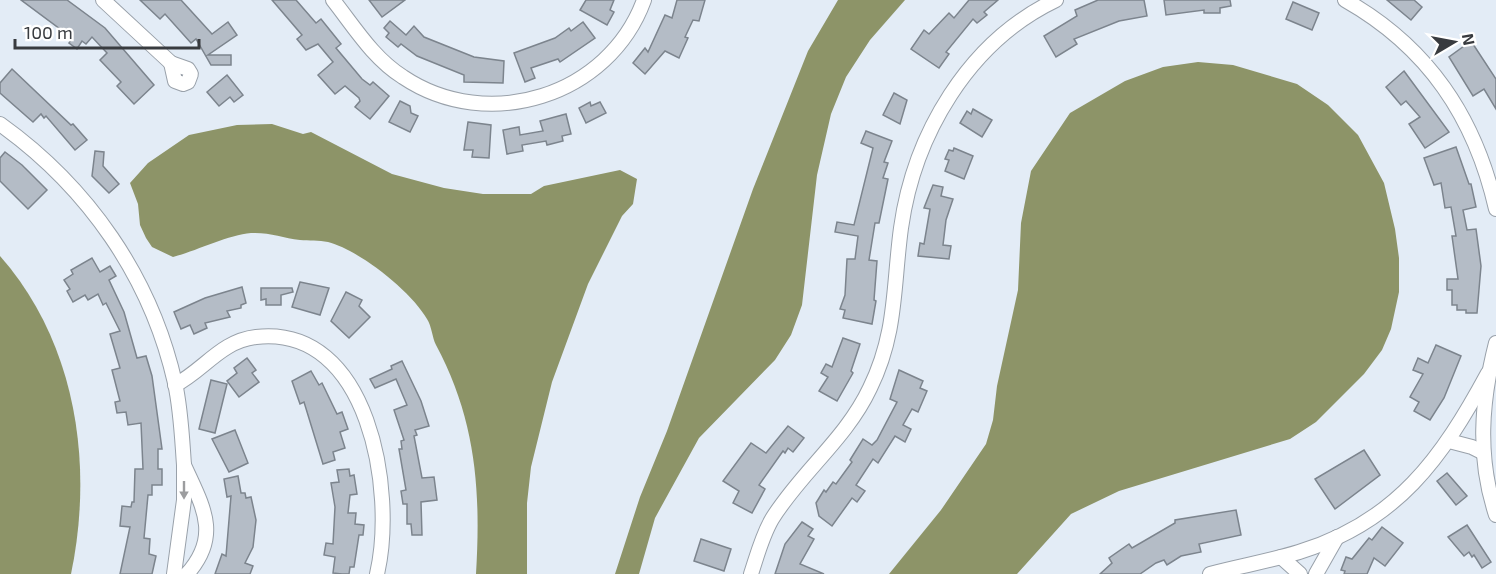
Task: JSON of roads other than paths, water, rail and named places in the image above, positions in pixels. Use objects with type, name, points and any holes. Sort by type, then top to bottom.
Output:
[{"type":"street","points":[[103,0],[171,63]]},
{"type":"street","points":[[333,0],[372,52],[405,79],[445,98],[463,102],[505,104],[541,98],[559,92],[598,66],[630,31],[644,0]]},
{"type":"street","points":[[751,574],[772,520],[787,498],[849,425],[871,386],[890,336],[895,308],[902,225],[910,182],[921,148],[938,114],[977,60],[1022,21],[1056,0]]},
{"type":"street","points":[[1346,0],[1398,34],[1425,62],[1449,94],[1482,159],[1496,209]]},
{"type":"street","points":[[0,124],[55,170],[82,197],[115,241],[147,300],[175,385],[184,465],[184,500],[174,574]]},
{"type":"street","points":[[175,385],[187,379],[225,347],[257,337],[289,339],[303,343],[315,349],[339,369],[348,381],[362,411],[378,467],[383,516],[377,574]]},
{"type":"street","points":[[1496,343],[1488,373],[1481,423],[1482,452],[1496,515]]},
{"type":"street","points":[[1210,574],[1281,557],[1337,536],[1395,502],[1410,488],[1449,441],[1488,373]]},
{"type":"street","points":[[1463,419],[1481,423]]},
{"type":"street","points":[[1449,441],[1482,452]]},
{"type":"street","points":[[184,465],[202,501],[207,523],[200,555],[187,574]]},
{"type":"street","points":[[1316,574],[1337,536]]},
{"type":"street","points":[[1281,557],[1299,574]]}]
